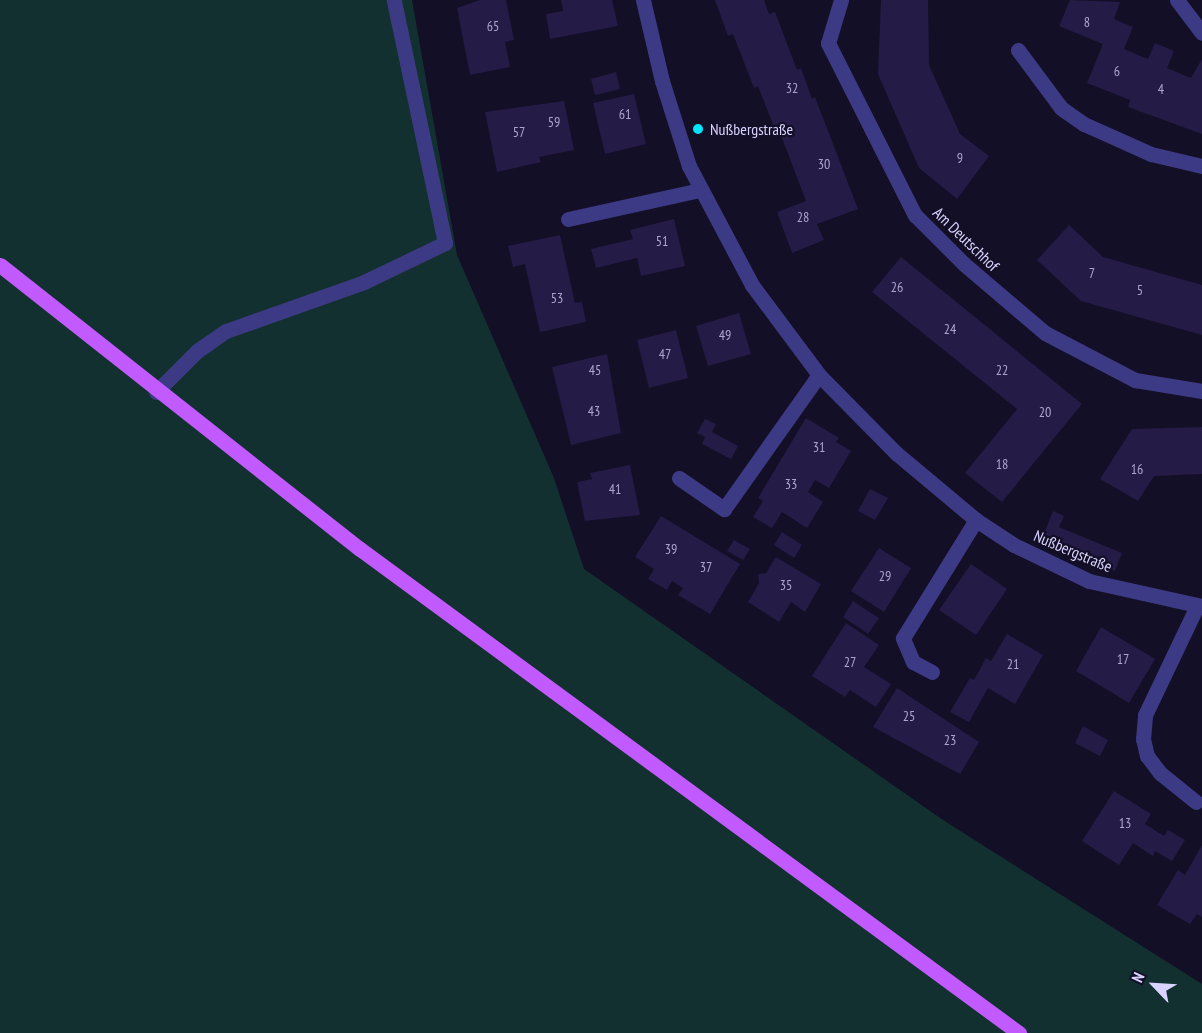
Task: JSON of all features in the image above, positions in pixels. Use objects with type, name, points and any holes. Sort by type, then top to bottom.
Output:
[{"type":"main road","points":[[0,265],[156,392],[544,687],[1019,1033]]},
{"type":"street","points":[[156,392],[197,351],[226,331],[364,282],[445,243],[394,0]]},
{"type":"street","name":"Nußbergstraße","points":[[643,0],[677,134],[700,190],[752,285],[819,375],[896,453],[976,520],[1036,557],[1089,581],[1200,606],[1145,715],[1143,739],[1147,756],[1160,773],[1196,802]]},
{"type":"street","name":"Am Deutschhof","points":[[841,0],[828,43],[915,215],[964,264],[1045,333],[1135,380],[1202,391]]},
{"type":"street","points":[[1177,0],[1202,33]]},
{"type":"street","points":[[1018,50],[1061,108],[1084,124],[1151,154],[1202,166]]},
{"type":"street","points":[[568,219],[700,190]]},
{"type":"street","points":[[679,478],[724,509],[819,375]]},
{"type":"street","points":[[932,672],[913,662],[903,638],[976,520]]},
{"type":"green space","points":[[0,0],[412,0],[457,255],[554,478],[584,569],[943,820],[1202,984],[1202,1033],[0,1033]]},
{"type":"building","points":[[480,0],[506,0],[514,40],[505,42],[510,67],[470,75],[457,8]]},
{"type":"building","points":[[561,0],[612,0],[618,26],[550,39],[546,14],[563,11]]},
{"type":"building","points":[[715,0],[764,0],[769,14],[775,12],[797,70],[801,68],[812,99],[815,97],[858,209],[817,224],[824,240],[792,253],[777,212],[806,201],[777,125],[774,127],[758,86],[754,88],[733,34],[728,36]]},
{"type":"building","points":[[881,0],[928,0],[929,65],[960,134],[989,156],[957,199],[919,168],[878,74]]},
{"type":"building","points":[[1070,0],[1120,2],[1114,19],[1133,27],[1124,49],[1148,59],[1155,43],[1174,51],[1167,68],[1191,78],[1202,59],[1202,134],[1128,107],[1130,100],[1087,83],[1103,44],[1059,26]]},
{"type":"building","points":[[616,72],[620,89],[595,95],[591,79]]},
{"type":"building","points":[[634,94],[646,144],[605,154],[593,103]]},
{"type":"building","points":[[564,101],[574,150],[539,157],[541,162],[497,172],[485,112]]},
{"type":"building","points":[[674,219],[685,266],[641,276],[637,258],[596,268],[591,249],[633,239],[630,230]]},
{"type":"building","points":[[1069,225],[1103,257],[1202,285],[1202,335],[1081,301],[1037,260]]},
{"type":"building","points":[[560,235],[575,303],[582,302],[586,322],[540,332],[525,264],[513,267],[508,246]]},
{"type":"building","points":[[901,257],[1082,404],[1002,502],[965,473],[1017,409],[872,292]]},
{"type":"building","points":[[739,313],[751,354],[708,366],[696,326]]},
{"type":"building","points":[[676,330],[688,378],[649,388],[637,340]]},
{"type":"building","points":[[607,354],[621,433],[571,445],[552,367]]},
{"type":"building","points":[[806,418],[839,438],[836,442],[851,451],[829,488],[815,480],[808,492],[823,502],[807,528],[782,512],[772,528],[753,517],[763,501],[758,498]]},
{"type":"building","points":[[705,419],[716,424],[712,432],[738,446],[731,459],[702,444],[705,437],[697,433]]},
{"type":"building","points":[[1202,427],[1202,474],[1154,476],[1138,501],[1100,479],[1132,429]]},
{"type":"building","points":[[630,465],[640,515],[585,521],[577,482],[592,479],[590,473]]},
{"type":"building","points":[[870,489],[888,498],[875,520],[858,511]]},
{"type":"building","points":[[1053,511],[1064,516],[1059,527],[1122,553],[1115,571],[1041,541]]},
{"type":"building","points":[[661,516],[740,564],[710,614],[678,595],[683,588],[672,581],[667,590],[648,579],[654,569],[635,557]]},
{"type":"building","points":[[782,532],[802,545],[794,558],[774,545]]},
{"type":"building","points":[[734,540],[750,549],[743,560],[727,551]]},
{"type":"building","points":[[879,548],[911,568],[884,612],[851,591]]},
{"type":"building","points":[[776,557],[821,584],[805,612],[791,602],[779,622],[748,602],[759,583],[758,574],[766,573]]},
{"type":"building","points":[[971,564],[1007,589],[976,635],[939,610]]},
{"type":"building","points":[[853,601],[879,618],[868,634],[843,617]]},
{"type":"building","points":[[846,623],[879,645],[864,667],[891,684],[876,707],[850,690],[845,697],[812,676]]},
{"type":"building","points":[[1101,627],[1155,659],[1129,703],[1076,671]]},
{"type":"building","points":[[1007,634],[1043,655],[1015,704],[988,688],[969,722],[950,712],[970,678],[974,680],[986,658],[991,661]]},
{"type":"building","points":[[897,688],[979,742],[960,774],[873,727]]},
{"type":"building","points":[[1083,726],[1108,740],[1100,756],[1075,743]]},
{"type":"building","points":[[1114,791],[1151,814],[1145,824],[1164,836],[1168,830],[1185,840],[1172,861],[1155,851],[1153,856],[1133,843],[1119,865],[1082,841]]},
{"type":"building","points":[[1202,845],[1202,917],[1197,914],[1190,924],[1157,905],[1178,870],[1185,875]]},
{"type":"place","name":"Nußbergstraße","points":[[698,129]]}]
